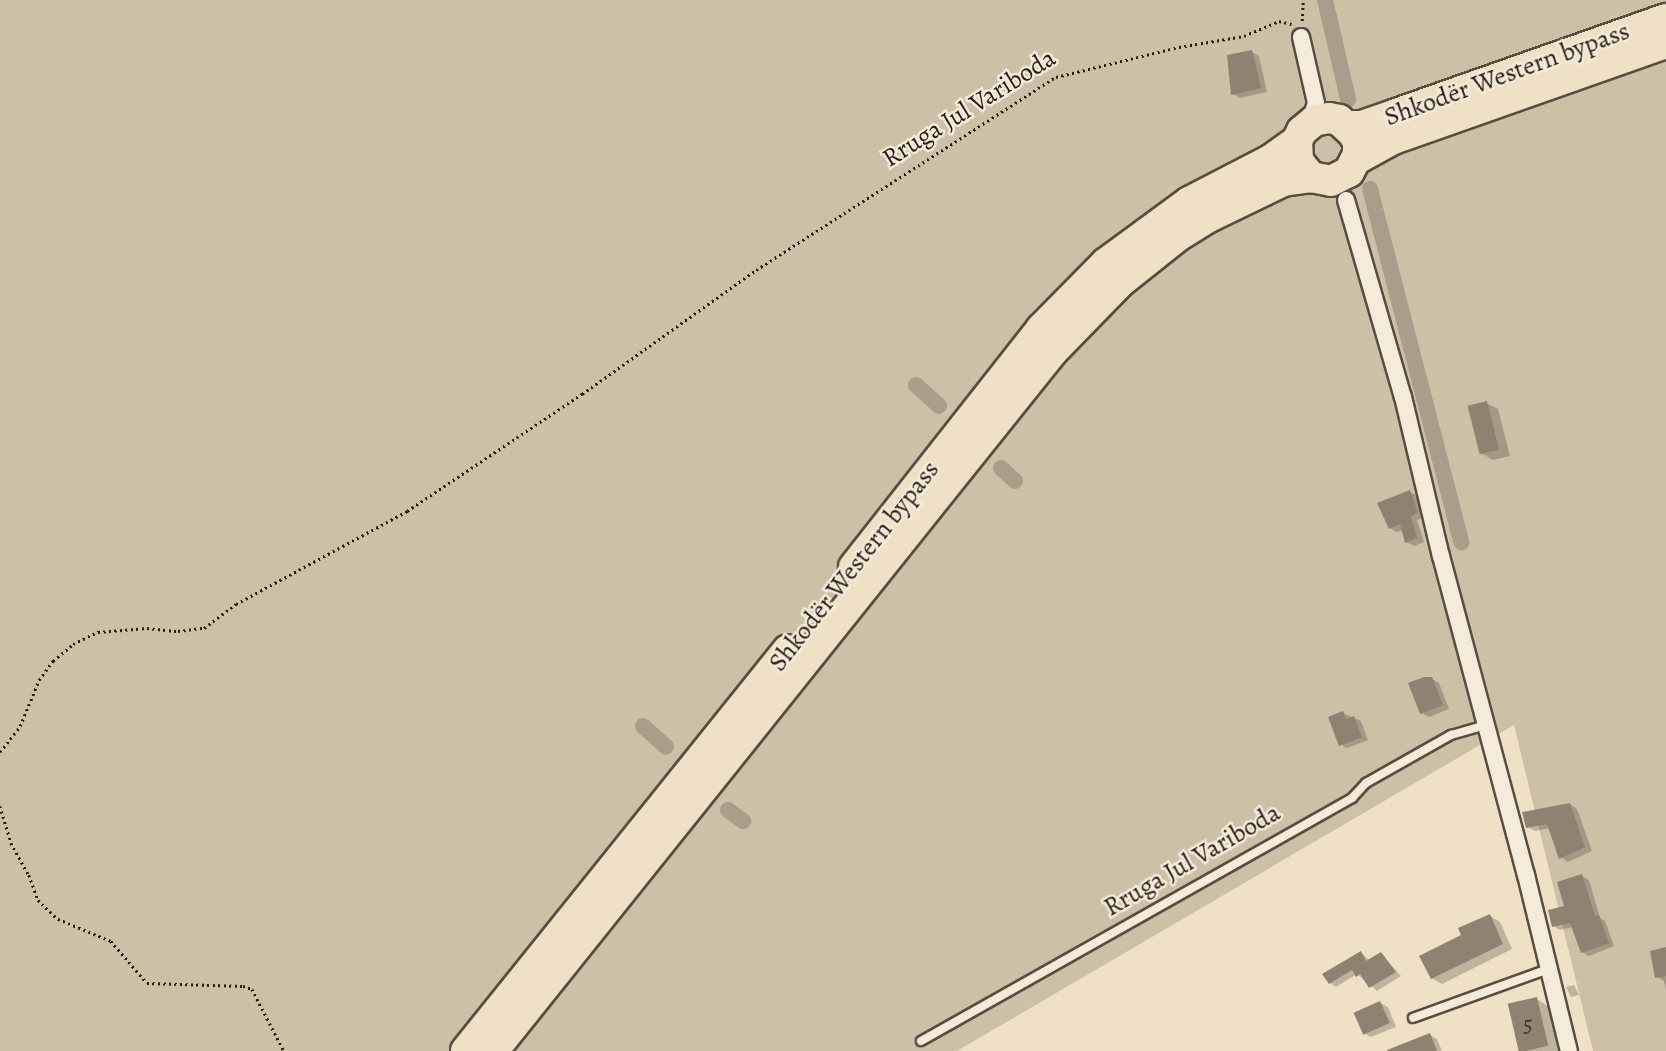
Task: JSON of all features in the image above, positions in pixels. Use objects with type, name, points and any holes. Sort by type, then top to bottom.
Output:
[{"type":"highway","name":"Shkodër Western bypass","points":[[466,1051],[830,598],[1041,329],[1106,262],[1160,220],[1272,159],[1307,120],[1321,119],[1362,126],[1666,19]]},
{"type":"highway","name":"Shkodër Western bypass","points":[[493,1051],[1052,352],[1119,283],[1178,236],[1257,191],[1294,178],[1351,177],[1393,139],[1666,43]]},
{"type":"highway","points":[[1307,120],[1298,161],[1316,178]]},
{"type":"highway","name":"Shkodër Western bypass","points":[[1343,123],[1358,143],[1351,177]]},
{"type":"street","points":[[1301,37],[1307,120]]},
{"type":"street","points":[[1351,177],[1403,397],[1569,1051]]},
{"type":"lane","name":"Rruga Jul Variboda","points":[[921,1041],[1352,798],[1366,783],[1441,741],[1486,725]]},
{"type":"lane","points":[[1413,1018],[1548,969]]},
{"type":"path","points":[[1301,37],[1303,0]]},
{"type":"path","name":"Rruga Jul Variboda","points":[[0,752],[20,726],[39,680],[52,661],[73,644],[98,632],[147,628],[178,631],[204,628],[236,604],[407,511],[582,394],[756,270],[1056,77],[1179,47],[1244,36],[1279,21],[1294,24],[1301,37]]},
{"type":"path","points":[[0,806],[10,843],[29,875],[38,900],[58,919],[111,941],[147,983],[243,986],[252,989],[284,1051]]},
{"type":"shaded area","points":[[0,0],[1666,0],[1666,1051],[1593,1051],[1514,725],[957,1051],[0,1051]]},
{"type":"building","points":[[1252,50],[1261,88],[1231,95],[1227,55]]},
{"type":"building","points":[[1487,401],[1499,450],[1480,454],[1468,406]]},
{"type":"building","points":[[1410,490],[1418,513],[1411,516],[1417,538],[1405,543],[1400,524],[1389,529],[1377,503]]},
{"type":"building","points":[[1432,677],[1443,705],[1420,714],[1408,683]]},
{"type":"building","points":[[1343,711],[1346,719],[1354,716],[1362,737],[1339,746],[1328,717]]},
{"type":"building","points":[[1570,803],[1585,847],[1559,859],[1547,824],[1526,828],[1522,812]]},
{"type":"building","points":[[1582,874],[1595,916],[1599,915],[1609,943],[1581,953],[1570,923],[1552,927],[1548,910],[1564,906],[1557,882]]},
{"type":"building","points":[[1490,914],[1503,944],[1431,979],[1419,956],[1461,935],[1458,928]]},
{"type":"building","points":[[1666,947],[1666,976],[1655,978],[1650,951]]},
{"type":"building","points":[[1361,951],[1366,961],[1381,952],[1396,972],[1369,988],[1360,974],[1356,977],[1352,970],[1329,984],[1322,974]]},
{"type":"building","points":[[1537,997],[1548,1046],[1519,1051],[1508,1004]]},
{"type":"building","points":[[1380,1001],[1390,1023],[1363,1035],[1354,1013]]},
{"type":"building","points":[[1430,1033],[1437,1051],[1387,1051],[1387,1050]]},
{"type":"waterway","points":[[1325,0],[1348,99]]},
{"type":"waterway","points":[[1370,189],[1461,542]]},
{"type":"waterway","points":[[916,385],[939,406]]},
{"type":"waterway","points":[[1001,468],[1015,481]]},
{"type":"waterway","points":[[643,726],[666,747]]},
{"type":"waterway","points":[[728,810],[743,821]]}]
